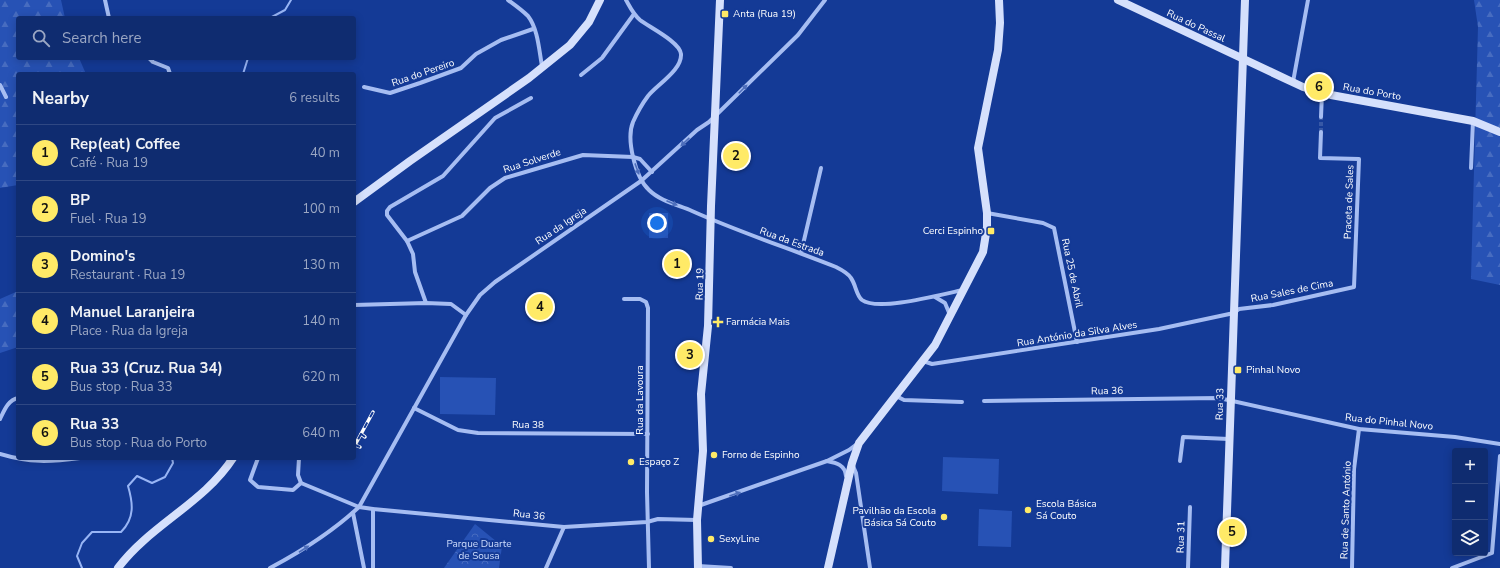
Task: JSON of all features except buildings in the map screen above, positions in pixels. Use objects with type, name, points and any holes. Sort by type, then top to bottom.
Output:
[{"type":"street","points":[[105,0],[109,16]]},
{"type":"street","points":[[508,0],[526,14],[532,21],[533,28],[538,38],[542,66]]},
{"type":"street","points":[[356,201],[529,78],[570,45],[589,22],[600,0]]},
{"type":"street","points":[[626,0],[634,14],[679,48],[681,53],[680,62],[676,68],[648,96],[634,120],[630,138],[633,157],[641,181]]},
{"type":"street","name":"Rua 19","points":[[698,567],[697,520],[703,451],[701,394],[708,326],[720,0]]},
{"type":"street","name":"Rua da Igreja","points":[[270,568],[306,548],[337,527],[359,507],[466,315],[480,295],[510,270],[652,172],[697,130],[715,117],[798,35],[825,0]]},
{"type":"street","points":[[698,506],[827,461],[849,450],[859,442],[923,361],[950,318],[983,252],[986,234],[987,213],[978,148],[998,50],[1000,23],[999,0]]},
{"type":"street","name":"Rua do Passal","points":[[1118,0],[1244,60]]},
{"type":"street","name":"Rua 33","points":[[1224,568],[1244,60],[1245,0]]},
{"type":"street","points":[[1293,82],[1308,0]]},
{"type":"street","points":[[581,75],[602,58],[634,14]]},
{"type":"street","name":"Rua do Pereiro","points":[[364,87],[390,93],[420,83],[461,68],[476,54],[501,40],[533,28]]},
{"type":"street","points":[[151,60],[168,68],[169,72]]},
{"type":"street","name":"Rua do Porto","points":[[1244,60],[1322,93],[1473,121],[1500,132]]},
{"type":"street","points":[[0,85],[6,97]]},
{"type":"street","points":[[1321,117],[1322,93]]},
{"type":"street","points":[[426,303],[415,272],[414,254],[407,241],[387,215],[387,211],[390,207],[443,176],[495,118],[531,98]]},
{"type":"street","points":[[1471,168],[1473,121]]},
{"type":"street","name":"Praceta de Sales","points":[[1321,132],[1320,158],[1359,159],[1354,287]]},
{"type":"street","name":"Rua Solverde","points":[[407,241],[462,216],[501,179],[583,155],[633,157]]},
{"type":"street","points":[[633,157],[640,159],[652,172]]},
{"type":"street","points":[[801,253],[821,168]]},
{"type":"street","name":"Rua da Estrada","points":[[641,181],[657,196],[711,220],[801,253],[844,272],[851,278],[862,300],[868,303],[903,302],[965,290]]},
{"type":"street","name":"Rua 25 de Abril","points":[[987,213],[1043,223],[1054,228],[1078,342]]},
{"type":"street","name":"Rua Sales de Cima","points":[[1234,313],[1239,309],[1273,305],[1354,287]]},
{"type":"street","points":[[932,296],[939,298],[945,303],[956,305]]},
{"type":"street","name":"Rua da Lavoura","points":[[624,299],[640,299],[646,302],[648,308],[648,568]]},
{"type":"street","points":[[356,305],[426,303],[451,304],[466,315]]},
{"type":"street","points":[[945,303],[950,318]]},
{"type":"street","name":"Rua António da Silva Alves","points":[[923,361],[932,364],[1078,342],[1159,329],[1234,313]]},
{"type":"street","points":[[895,395],[904,400],[962,402]]},
{"type":"street","points":[[0,419],[6,407],[16,398]]},
{"type":"street","name":"Rua 36","points":[[984,401],[1219,398],[1231,400]]},
{"type":"street","name":"Rua do Pinhal Novo","points":[[1231,400],[1239,404],[1360,430],[1455,437],[1500,444]]},
{"type":"street","name":"Rua 38","points":[[414,408],[458,430],[478,433],[648,434]]},
{"type":"street","name":"Rua de Santo António","points":[[1352,568],[1354,469],[1360,430]]},
{"type":"street","points":[[1180,461],[1183,437],[1229,439]]},
{"type":"street","points":[[828,568],[852,463],[859,442]]},
{"type":"street","points":[[0,454],[16,459]]},
{"type":"street","points":[[1452,568],[1492,553],[1500,456]]},
{"type":"street","points":[[18,460],[36,462],[64,460]]},
{"type":"street","points":[[118,568],[126,557],[202,493],[225,471],[232,460]]},
{"type":"street","points":[[257,460],[250,480],[258,487],[293,490],[301,483],[298,476],[299,460]]},
{"type":"street","points":[[827,461],[835,462],[844,468],[847,485]]},
{"type":"street","points":[[852,463],[856,474],[870,568]]},
{"type":"street","name":"Rua 36","points":[[301,483],[359,507],[564,527],[647,522],[658,519],[697,520]]},
{"type":"street","name":"Rua 31","points":[[1188,568],[1190,506]]},
{"type":"street","points":[[372,509],[372,568]]},
{"type":"street","points":[[353,513],[364,568]]},
{"type":"street","points":[[546,568],[564,527]]},
{"type":"street","points":[[698,567],[731,568]]},
{"type":"green space","points":[[0,0],[61,0],[65,16],[16,16],[16,60],[80,60],[85,72],[16,72],[16,185],[0,188]]},
{"type":"green space","points":[[1474,0],[1500,0],[1500,285],[1471,279],[1478,27]]},
{"type":"green space","points":[[649,213],[668,213],[668,238],[649,238]]},
{"type":"green space","points":[[16,292],[16,348],[0,353],[0,299]]},
{"type":"green space","points":[[440,377],[496,378],[495,415],[440,414]]},
{"type":"green space","points":[[943,457],[999,459],[998,494],[942,491]]},
{"type":"green space","points":[[979,509],[1012,511],[1011,547],[978,546]]},
{"type":"green space","name":"Parque Duarte de Sousa","points":[[475,524],[502,546],[499,568],[444,568]]},
{"type":"waterway","points":[[274,16],[285,10],[291,0]]},
{"type":"waterway","points":[[244,72],[247,60]]},
{"type":"waterway","points":[[82,568],[77,556],[82,543],[92,532],[121,532],[126,527],[132,510],[128,486],[137,476],[152,483],[165,477],[173,463],[172,460]]},
{"type":"tunnel","points":[[1321,117],[1321,132]]},
{"type":"railway","points":[[365,437],[361,434],[373,412]]},
{"type":"railway","points":[[356,443],[361,434]]},
{"type":"railway","points":[[356,445],[360,447]]},
{"type":"place","name":"Anta (Rua 19)","points":[[725,14]]},
{"type":"place","name":"Rua 33","points":[[1319,87]]},
{"type":"place","name":"BP","points":[[736,156]]},
{"type":"place","name":"Cerci Espinho","points":[[991,231]]},
{"type":"place","name":"Rep(eat) Coffee","points":[[677,264]]},
{"type":"place","name":"Manuel Laranjeira","points":[[540,307]]},
{"type":"place","name":"Farmácia Mais","points":[[718,322]]},
{"type":"place","name":"Domino's","points":[[690,355]]},
{"type":"place","name":"Pinhal Novo","points":[[1238,370]]},
{"type":"place","name":"Forno de Espinho","points":[[714,455]]},
{"type":"place","name":"Espaço Z","points":[[631,462]]},
{"type":"place","name":"Escola Básica Sá Couto","points":[[1028,510]]},
{"type":"place","name":"Pavilhão da Escola Básica Sá Couto","points":[[944,517]]},
{"type":"place","name":"Rua 33 (Cruz. Rua 34)","points":[[1232,532]]},
{"type":"place","name":"SexyLine","points":[[711,539]]}]
